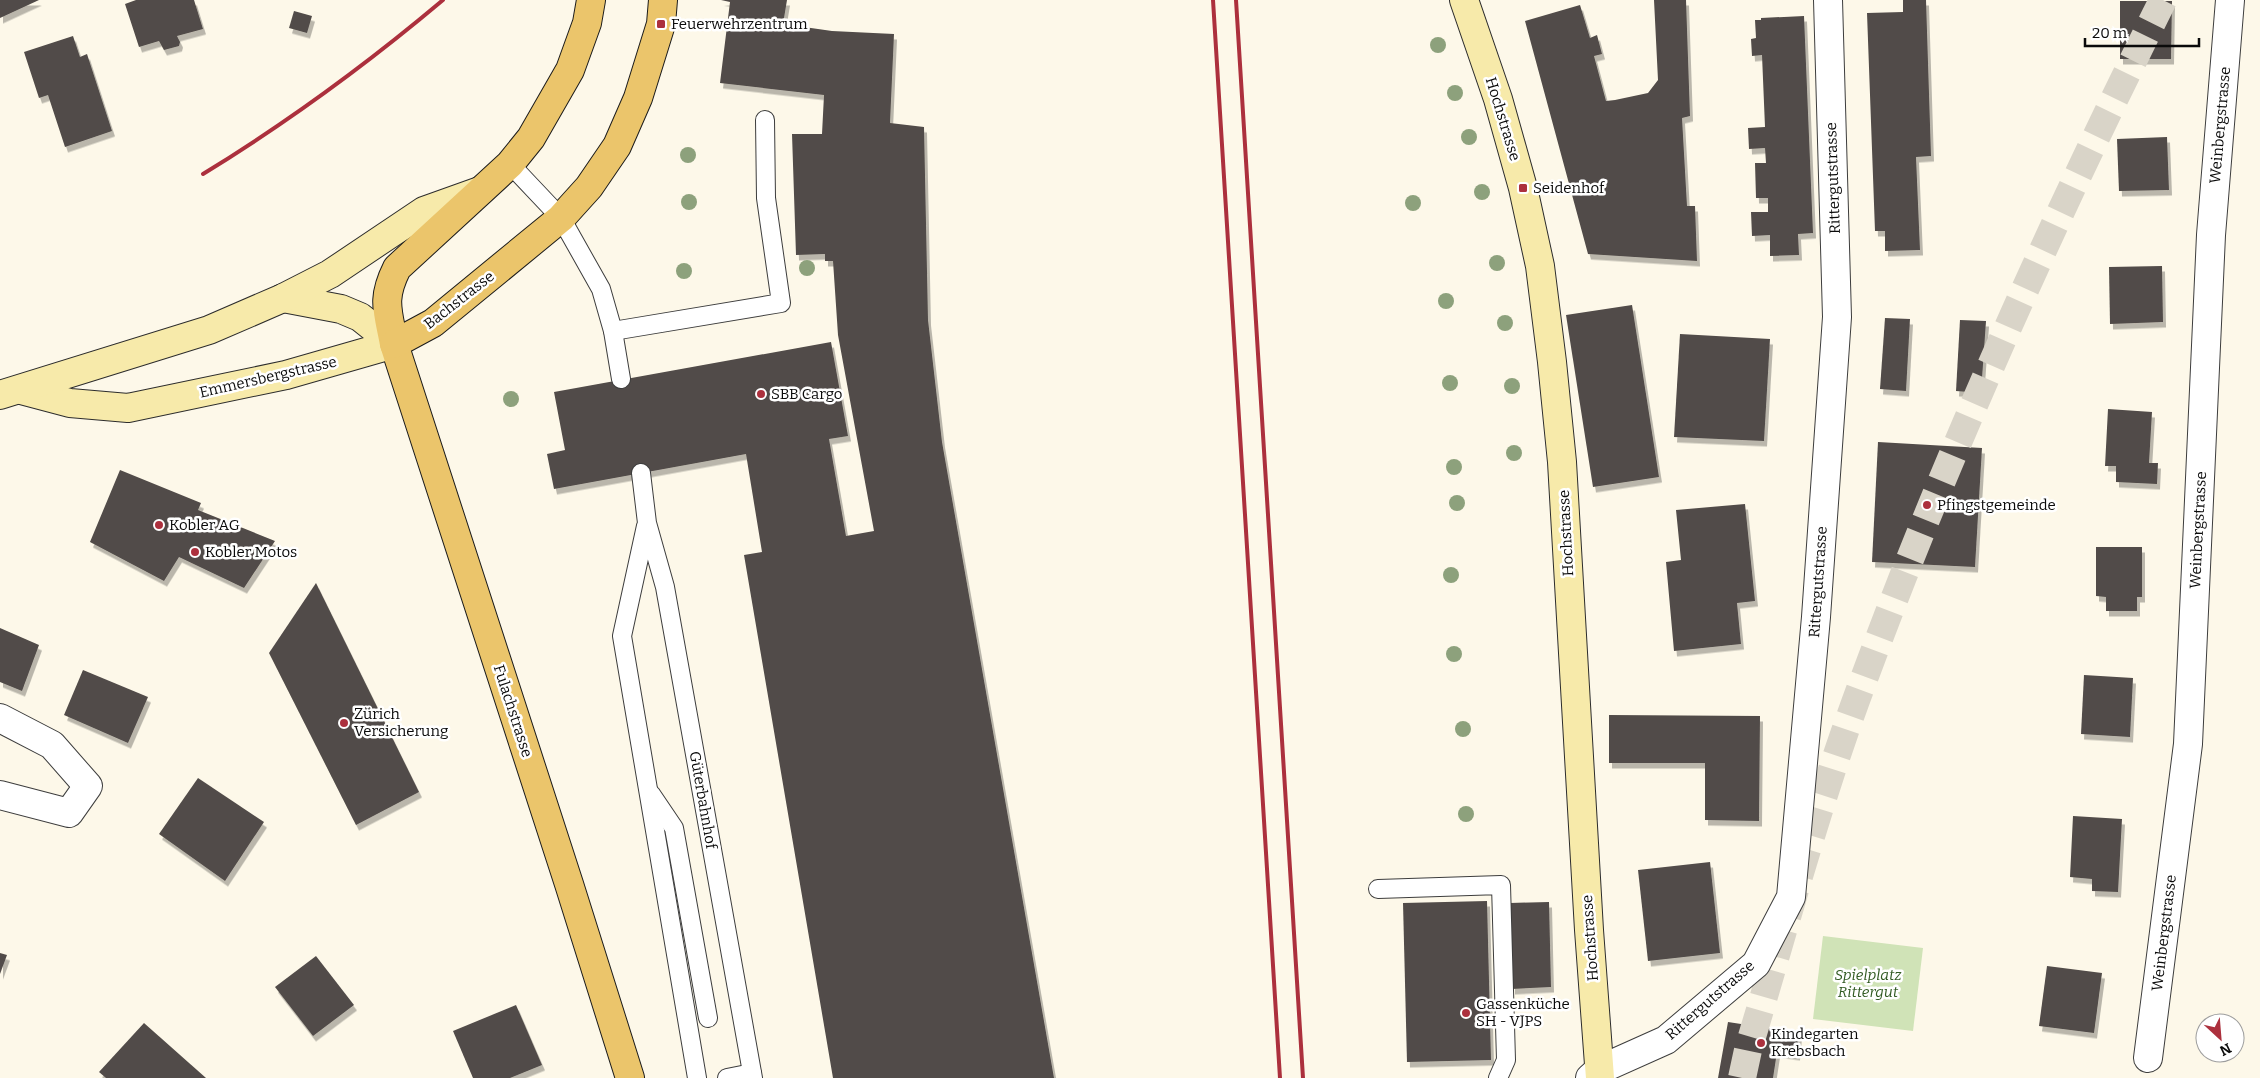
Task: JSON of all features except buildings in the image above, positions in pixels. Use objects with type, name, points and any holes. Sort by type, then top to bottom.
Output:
[{"type":"main road","points":[[394,344],[386,301],[390,283],[397,268],[510,164],[532,138],[570,70],[587,23],[591,0]]},
{"type":"main road","name":"Bachstrasse","points":[[394,344],[433,322],[561,218],[589,187],[617,146],[638,98],[661,24],[663,0]]},
{"type":"main road","name":"Fulachstrasse","points":[[394,344],[630,1078]]},
{"type":"street","name":"Hochstrasse","points":[[1464,0],[1498,99],[1523,188],[1540,266],[1552,362],[1562,462],[1596,1075]]},
{"type":"street","name":"Rittergutstrasse","points":[[1596,1075],[1666,1040],[1756,964],[1791,896],[1816,617],[1837,317],[1828,0]]},
{"type":"street","name":"Weinbergstrasse","points":[[2148,1058],[2188,744],[2211,235],[2230,0]]},
{"type":"street","name":"Emmersbergstrasse","points":[[10,393],[209,330],[283,298],[330,274],[424,211],[480,191]]},
{"type":"street","points":[[283,298],[342,309],[360,317],[394,344]]},
{"type":"street","name":"Emmersbergstrasse","points":[[10,393],[70,403],[128,408],[293,374],[394,344]]},
{"type":"street","points":[[0,718],[52,745],[88,786],[69,813],[0,794]]},
{"type":"lane","points":[[613,331],[781,303],[766,198],[764,120]]},
{"type":"lane","points":[[510,164],[561,218],[601,289],[613,331],[621,379]]},
{"type":"lane","name":"Güterbahnhof","points":[[641,473],[647,523],[665,587],[752,1076]]},
{"type":"lane","name":"Güterbahnhof","points":[[647,523],[622,636],[697,1078]]},
{"type":"lane","points":[[647,788],[674,828],[708,1018]]},
{"type":"lane","points":[[1378,889],[1500,885],[1506,1060],[1498,1078]]},
{"type":"lane","points":[[727,1078],[752,1076]]},
{"type":"green space","name":"Spielplatz Rittergut","points":[[1823,936],[1923,948],[1913,1031],[1813,1019]]},
{"type":"tunnel","points":[[1742,1078],[1748,1050],[1826,789],[1855,703],[1889,613],[1924,524],[1999,347],[2079,173],[2163,0]]},
{"type":"railway","points":[[203,174],[266,134],[326,91],[443,0]]},
{"type":"railway","points":[[1213,0],[1280,1078]]},
{"type":"railway","points":[[1236,0],[1303,1078]]},
{"type":"place","name":"Feuerwehrzentrum","points":[[661,24]]},
{"type":"place","name":"Seidenhof","points":[[1523,188]]},
{"type":"place","name":"SBB Cargo","points":[[761,394]]},
{"type":"place","name":"Pfingstgemeinde","points":[[1927,505]]},
{"type":"place","name":"Kobler AG","points":[[159,525]]},
{"type":"place","name":"Kobler Motos","points":[[195,552]]},
{"type":"place","name":"Zürich Versicherung","points":[[344,723]]},
{"type":"place","name":"Gassenküche SH - VJPS","points":[[1466,1013]]},
{"type":"place","name":"Kindegarten Krebsbach","points":[[1761,1043]]}]
